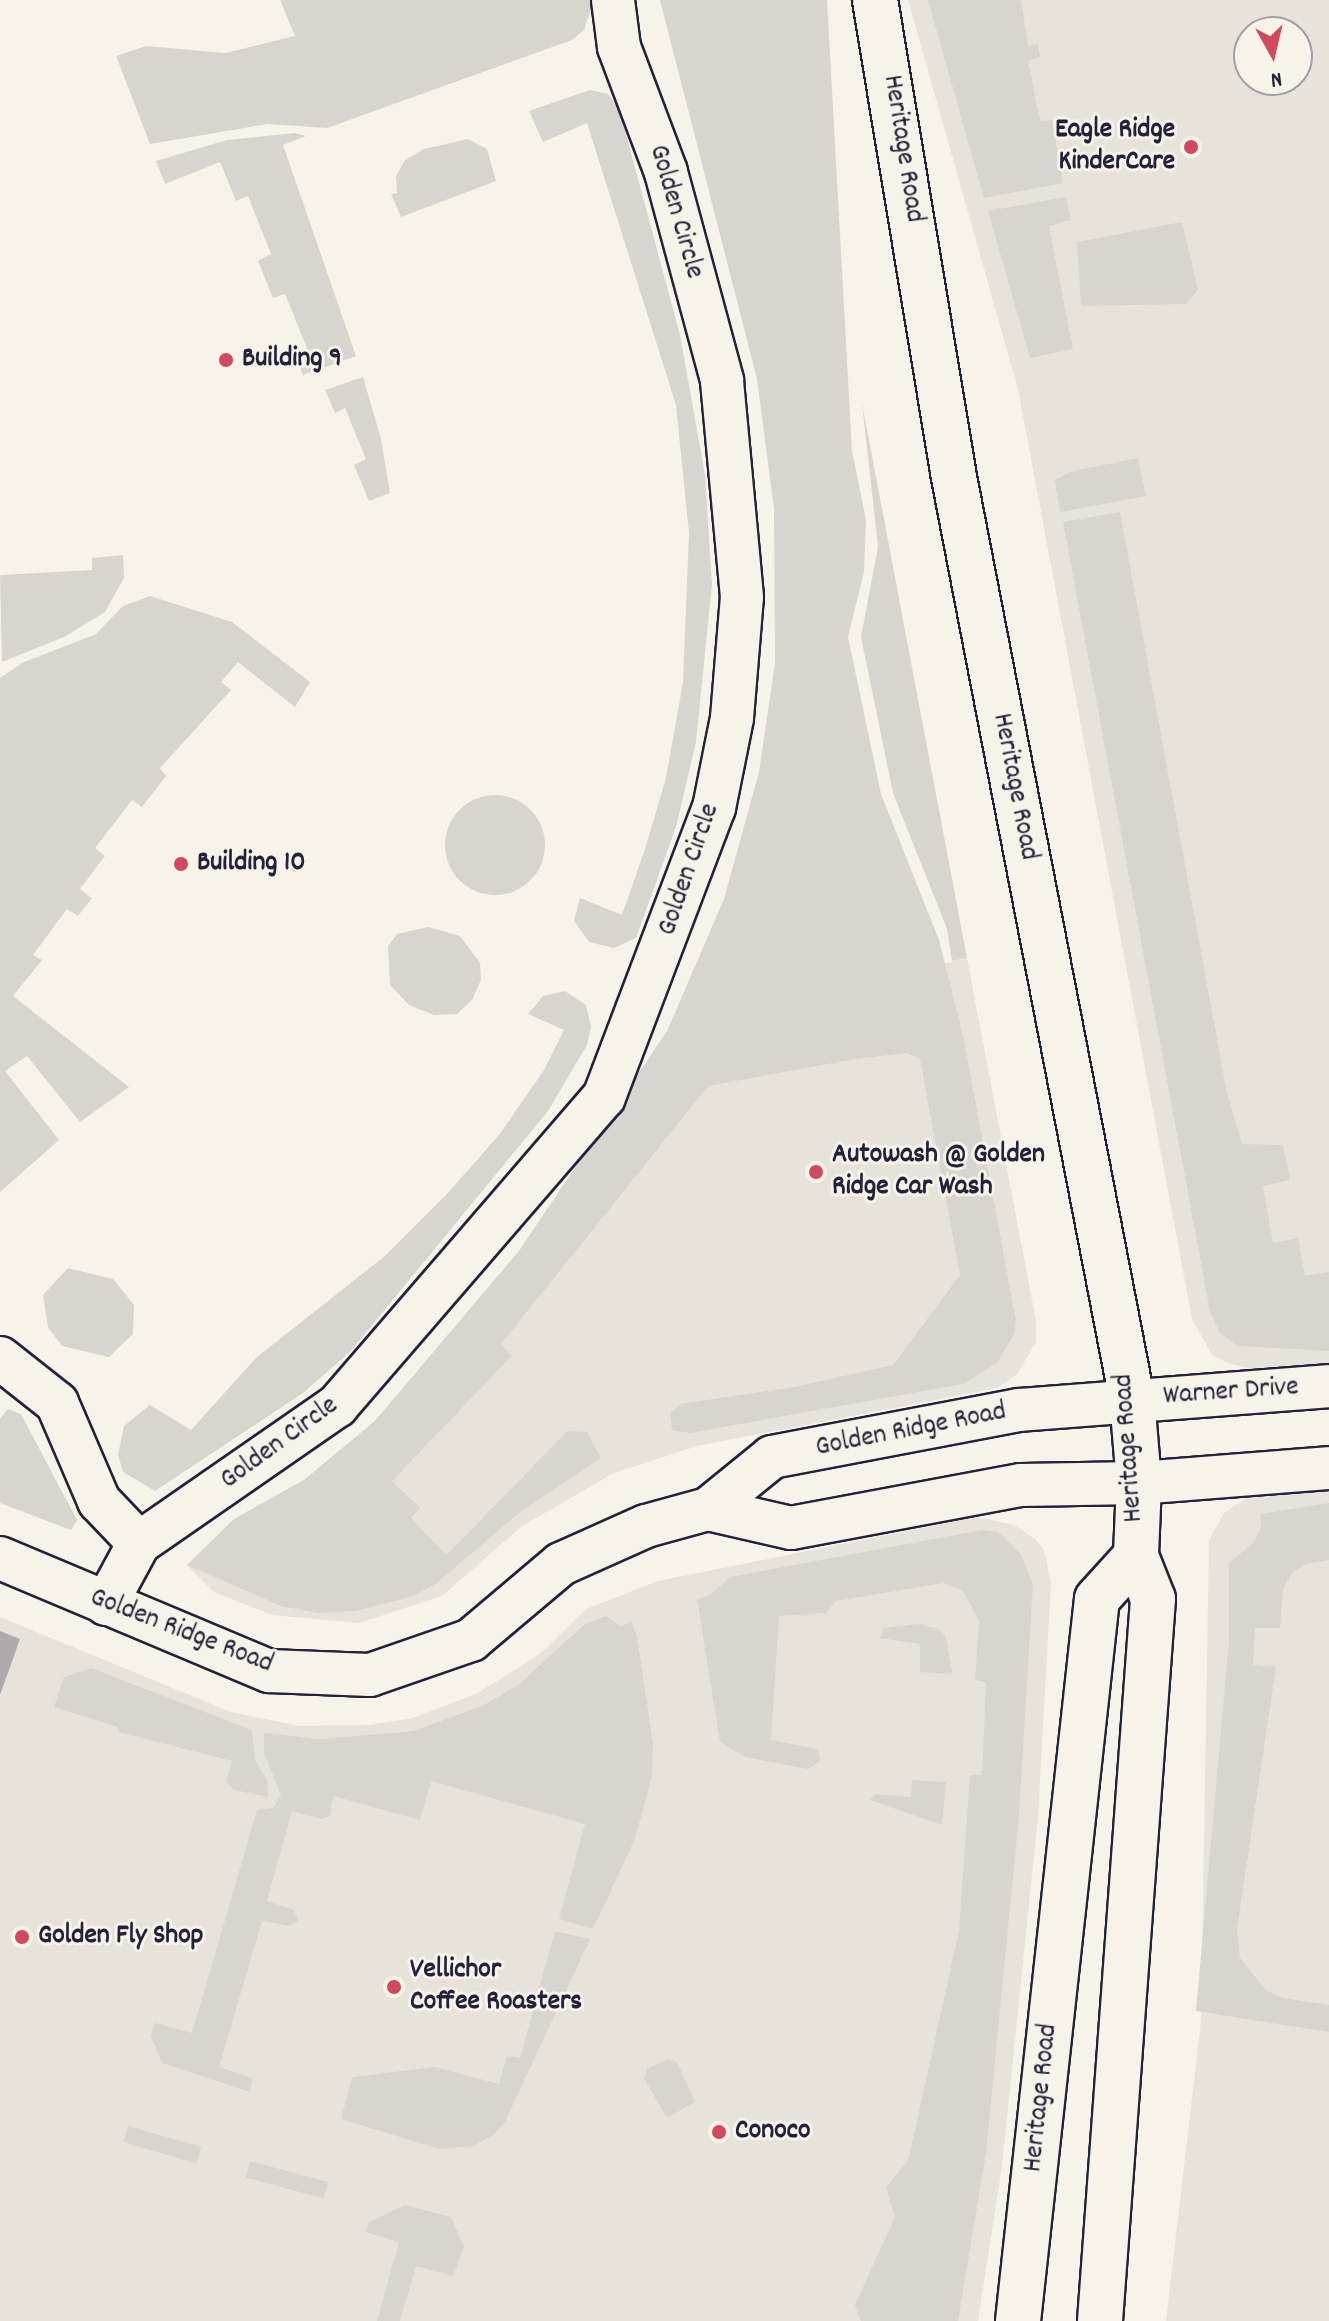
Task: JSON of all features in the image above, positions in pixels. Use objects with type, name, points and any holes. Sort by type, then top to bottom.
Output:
[{"type":"main road","name":"Heritage Road","points":[[879,6],[953,472],[1132,1399],[1139,1483],[1136,1556],[1153,1599],[1100,2321]]},
{"type":"main road","name":"Heritage Road","points":[[1018,2321],[1097,1599],[1136,1556]]},
{"type":"street","name":"Golden Circle","points":[[106,1604],[139,1543],[337,1406],[604,1097],[714,808],[732,718],[742,597],[722,380],[666,172],[619,47],[613,0]]},
{"type":"street","points":[[0,1358],[57,1403],[99,1501],[139,1543]]},
{"type":"street","name":"Warner Drive","points":[[1132,1399],[1329,1386]]},
{"type":"street","name":"Golden Ridge Road","points":[[0,1558],[269,1671],[370,1675],[471,1640],[561,1564],[646,1526],[708,1509],[772,1457],[1019,1410],[1132,1399]]},
{"type":"street","points":[[1139,1483],[1329,1468]]},
{"type":"street","name":"Golden Ridge Road","points":[[708,1509],[791,1528],[1021,1485],[1139,1483]]},
{"type":"shaded area","points":[[280,0],[590,0],[592,6],[584,30],[572,40],[327,128],[267,124],[150,144],[116,56],[146,46],[225,53],[295,36]]},
{"type":"shaded area","points":[[660,0],[827,0],[852,451],[866,520],[864,572],[848,637],[881,794],[939,940],[964,1040],[1016,1321],[1014,1335],[997,1363],[963,1384],[690,1433],[672,1430],[670,1414],[680,1404],[794,1387],[893,1365],[960,1275],[920,1059],[907,1053],[855,1059],[708,1086],[501,1344],[512,1356],[392,1481],[420,1508],[411,1518],[446,1555],[568,1431],[587,1432],[601,1458],[520,1512],[437,1583],[413,1596],[356,1611],[318,1613],[281,1606],[187,1565],[234,1519],[304,1480],[375,1421],[519,1251],[667,1031],[724,899],[759,772],[775,663],[774,509],[757,379]]},
{"type":"shaded area","points":[[908,0],[1329,0],[1329,1365],[1248,1368],[1228,1363],[1212,1355],[1192,1319],[1018,389]]},
{"type":"shaded area","points":[[928,0],[1021,0],[1028,45],[1038,44],[1040,57],[1028,61],[1040,121],[1052,120],[1063,183],[984,198]]},
{"type":"shaded area","points":[[590,90],[608,94],[619,108],[680,335],[705,475],[712,584],[696,742],[676,827],[636,938],[614,948],[589,942],[574,921],[580,898],[622,915],[645,849],[666,778],[683,682],[689,533],[676,405],[587,123],[543,142],[529,111]]},
{"type":"shaded area","points":[[295,133],[306,136],[283,145],[356,356],[303,375],[294,354],[307,348],[285,294],[273,298],[258,261],[271,254],[248,196],[236,201],[220,162],[165,184],[156,161],[227,140]]},
{"type":"shaded area","points":[[468,139],[487,149],[496,181],[401,217],[391,194],[397,193],[396,176],[405,160],[424,149]]},
{"type":"shaded area","points":[[1066,197],[1071,220],[1049,226],[1073,349],[1030,358],[988,211]]},
{"type":"shaded area","points":[[1182,222],[1198,290],[1185,304],[1081,306],[1077,242]]},
{"type":"shaded area","points":[[363,377],[381,439],[390,493],[369,501],[354,465],[366,459],[345,408],[335,413],[325,390]]},
{"type":"shaded area","points":[[862,403],[967,958],[952,961],[947,929],[893,793],[861,637],[878,547]]},
{"type":"shaded area","points":[[1138,458],[1146,496],[1060,512],[1055,480],[1073,471]]},
{"type":"shaded area","points":[[1120,512],[1227,1093],[1242,1144],[1283,1145],[1290,1180],[1263,1186],[1273,1243],[1298,1238],[1305,1276],[1329,1272],[1329,1351],[1237,1346],[1219,1332],[1210,1311],[1063,522]]},
{"type":"shaded area","points":[[123,555],[124,578],[105,612],[64,637],[2,662],[0,575],[92,570],[92,558]]},
{"type":"shaded area","points":[[150,596],[232,622],[310,682],[295,707],[238,662],[221,682],[231,690],[160,768],[166,776],[142,807],[132,800],[95,848],[105,856],[80,889],[92,898],[78,916],[67,909],[33,955],[42,960],[13,996],[129,1087],[80,1122],[27,1056],[5,1071],[59,1140],[0,1192],[0,678],[22,663],[96,634],[123,606]]},
{"type":"shaded area","points":[[495,795],[514,799],[530,810],[541,826],[545,845],[541,864],[530,880],[514,891],[495,895],[476,891],[460,880],[449,864],[445,845],[449,826],[460,810],[476,799]]},
{"type":"shaded area","points":[[428,927],[460,936],[480,963],[481,980],[472,1000],[457,1014],[434,1015],[409,1005],[390,985],[388,946],[397,934]]},
{"type":"shaded area","points":[[967,958],[1036,1321],[1036,1342],[1017,1374],[997,1388],[697,1446],[614,1473],[522,1526],[442,1596],[359,1623],[272,1615],[214,1592],[187,1565],[234,1519],[304,1480],[375,1421],[519,1251],[667,1031]]},
{"type":"shaded area","points":[[565,991],[586,1005],[591,1027],[587,1045],[548,1111],[350,1352],[303,1393],[155,1491],[123,1472],[118,1455],[124,1426],[150,1405],[191,1430],[257,1357],[385,1256],[446,1195],[499,1135],[544,1070],[564,1030],[528,1014],[543,996]]},
{"type":"shaded area","points":[[68,1268],[113,1279],[134,1305],[133,1334],[109,1357],[62,1346],[48,1327],[43,1295]]},
{"type":"shaded area","points":[[8,1409],[21,1414],[77,1520],[71,1530],[0,1503],[0,1419]]},
{"type":"shaded area","points":[[1329,1490],[1329,2321],[1166,2321],[1201,2021],[1209,1540],[1224,1513],[1245,1499]]},
{"type":"shaded area","points":[[1329,1503],[1329,1560],[1306,1564],[1292,1573],[1283,1589],[1280,1628],[1255,1628],[1253,1665],[1276,1667],[1237,1929],[1240,1958],[1266,1990],[1283,1998],[1329,2005],[1329,2032],[1196,2011],[1229,1641],[1229,1563],[1254,1542],[1261,1528],[1260,1514]]},
{"type":"shaded area","points":[[978,1517],[1014,1525],[1035,1539],[1044,1550],[1051,1582],[1038,1817],[1002,2166],[978,2321],[0,2321],[0,1617],[231,1712],[300,1726],[369,1725],[413,1718],[476,1694],[540,1654],[586,1609],[658,1581]]},
{"type":"shaded area","points":[[982,1530],[998,1532],[1021,1555],[1033,1584],[1019,1815],[986,2153],[958,2321],[861,2321],[855,2305],[895,2217],[886,2187],[908,2161],[959,1931],[970,1775],[982,1775],[986,1682],[975,1680],[979,1621],[963,1591],[944,1583],[836,1601],[826,1613],[779,1616],[771,1740],[817,1749],[821,1760],[808,1769],[745,1757],[720,1742],[697,1599],[710,1595],[730,1577]]},
{"type":"shaded area","points":[[606,1616],[621,1627],[631,1621],[637,1636],[653,1744],[652,1775],[635,1839],[593,1929],[559,1919],[585,1824],[431,1781],[420,1820],[333,1796],[330,1816],[322,1819],[292,1811],[267,1901],[294,1910],[298,1921],[290,1926],[262,1921],[219,2067],[253,2078],[250,2092],[162,2063],[151,2037],[155,2023],[192,2033],[257,1810],[273,1808],[281,1795],[264,1753],[264,1733],[321,1739],[414,1731],[484,1705],[518,1685],[585,1624]]},
{"type":"shaded area","points":[[918,1624],[939,1629],[946,1637],[952,1674],[920,1672],[920,1644],[880,1638],[884,1628]]},
{"type":"shaded area","points":[[0,1631],[20,1639],[0,1695]]},
{"type":"shaded area","points":[[91,1668],[252,1730],[255,1760],[267,1780],[268,1797],[234,1790],[226,1782],[232,1761],[118,1732],[118,1727],[54,1707],[64,1677]]},
{"type":"shaded area","points":[[912,1780],[946,1782],[942,1825],[870,1800],[875,1794],[911,1797]]},
{"type":"shaded area","points":[[555,1931],[590,1939],[505,2122],[492,2136],[473,2146],[439,2149],[341,2119],[352,2077],[435,2067],[499,2084],[507,2056],[520,2058]]},
{"type":"shaded area","points":[[668,2059],[677,2062],[695,2102],[667,2118],[644,2078],[647,2069]]},
{"type":"shaded area","points":[[128,2126],[201,2147],[196,2163],[123,2142]]},
{"type":"shaded area","points":[[250,2161],[328,2182],[324,2198],[246,2177]]},
{"type":"shaded area","points":[[405,2205],[451,2217],[464,2247],[453,2276],[416,2266],[400,2321],[377,2321],[399,2242],[365,2232],[369,2222]]},
{"type":"place","name":"Eagle Ridge KinderCare","points":[[1191,147]]},
{"type":"place","name":"Building 9","points":[[226,360]]},
{"type":"place","name":"Building 10","points":[[181,864]]},
{"type":"place","name":"Autowash @ Golden Ridge Car Wash","points":[[816,1172]]},
{"type":"place","name":"Golden Fly Shop","points":[[22,1937]]},
{"type":"place","name":"Vellichor Coffee Roasters","points":[[394,1987]]},
{"type":"place","name":"Conoco","points":[[719,2132]]}]
